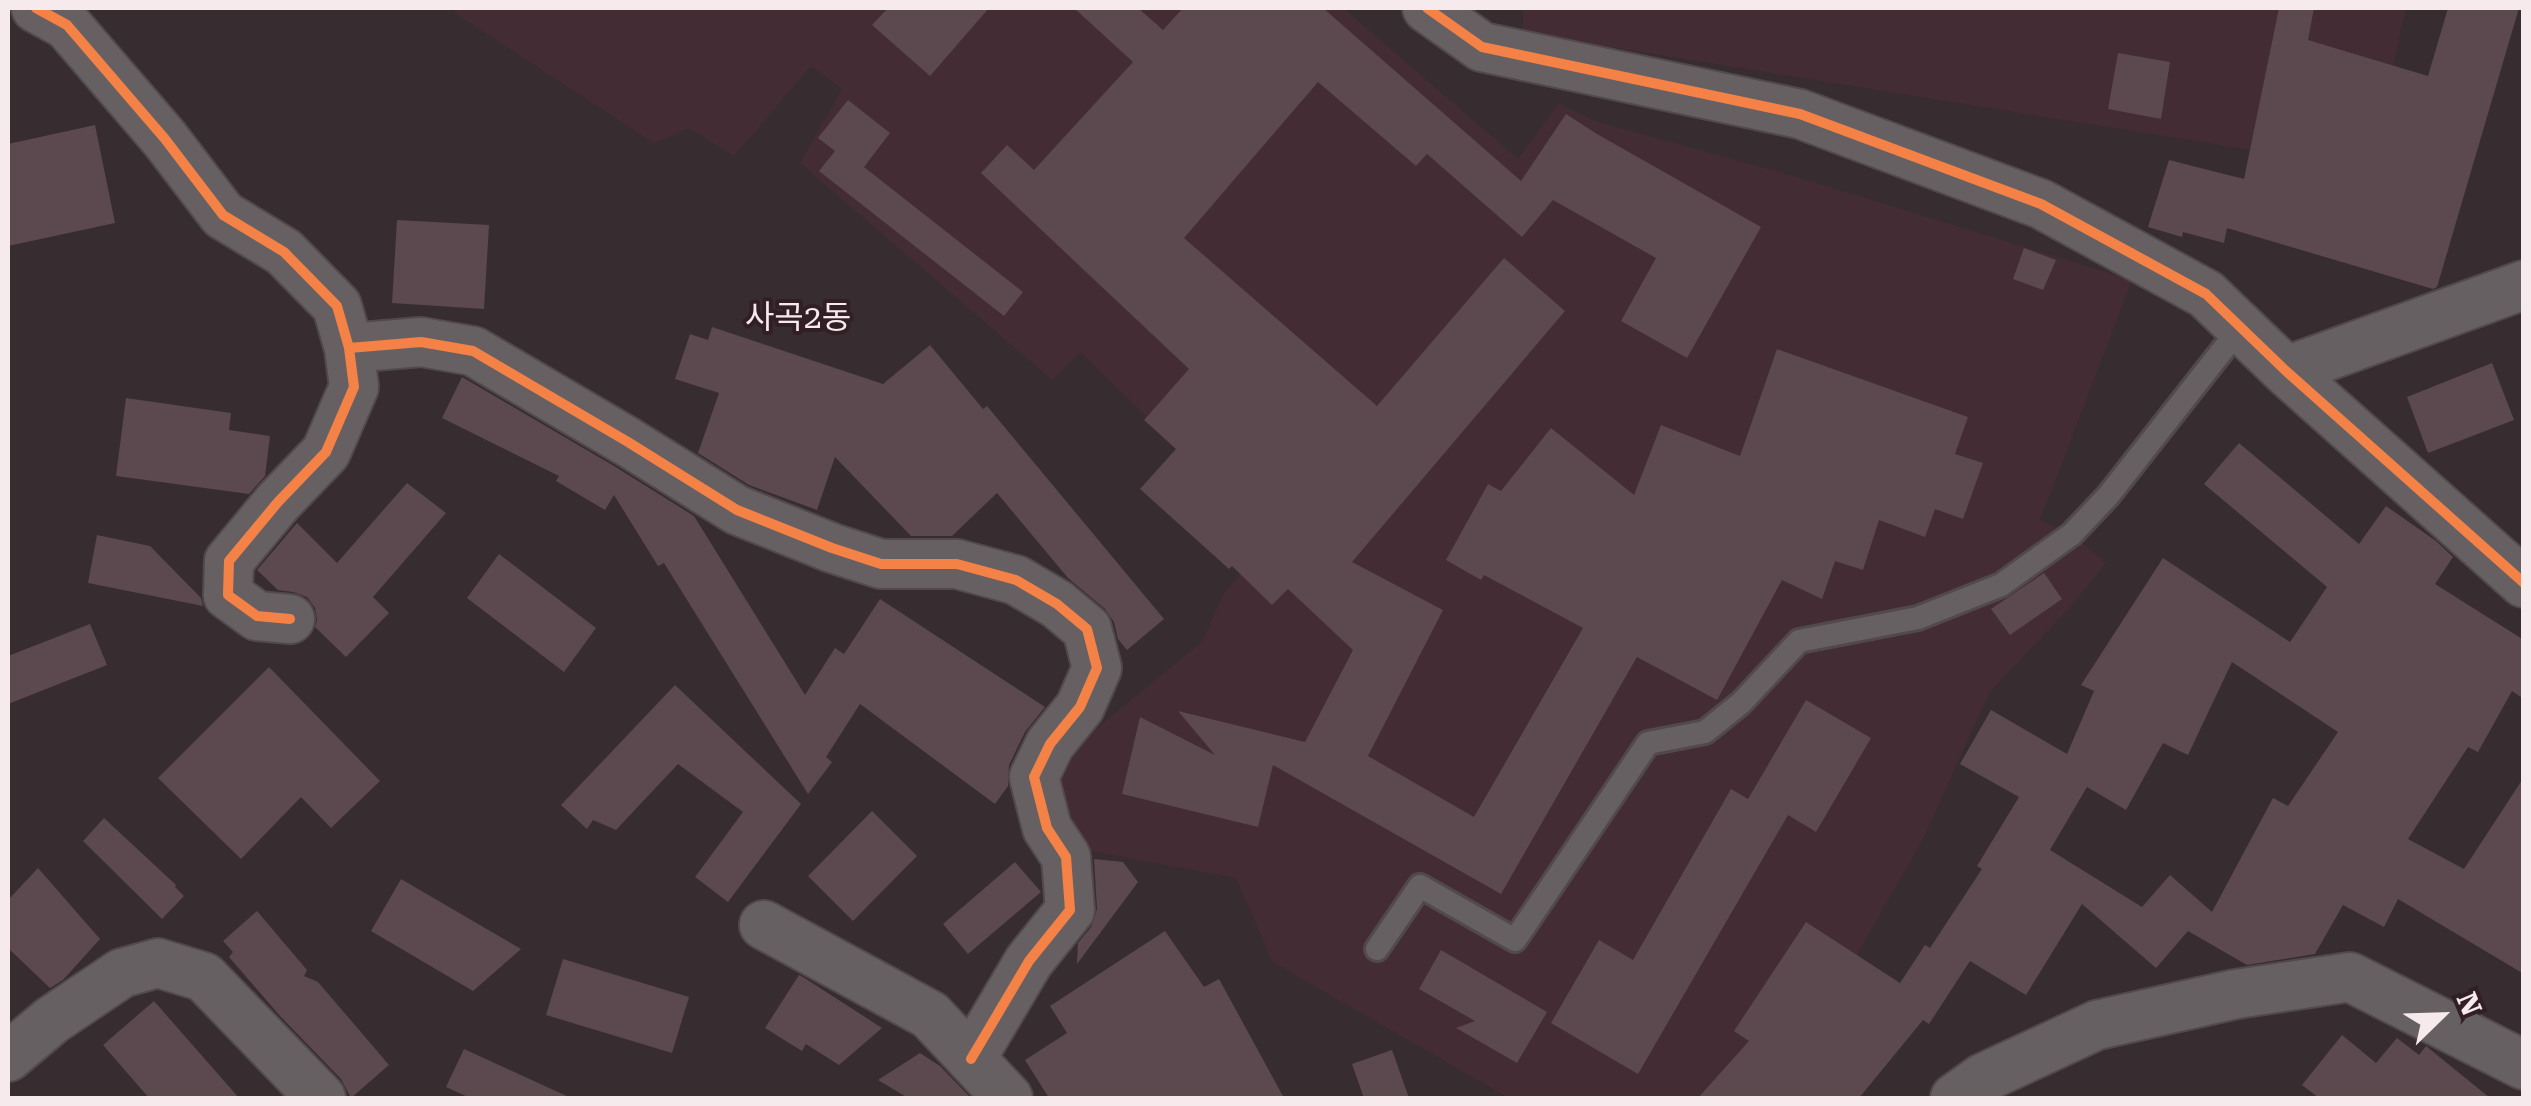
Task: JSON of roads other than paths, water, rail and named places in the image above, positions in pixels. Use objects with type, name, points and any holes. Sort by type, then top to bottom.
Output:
[{"type":"street","points":[[36,8],[67,26],[166,139],[223,215],[284,252],[338,306],[354,386],[326,452],[229,562],[228,595],[258,616],[290,620]]},
{"type":"street","points":[[1427,8],[1482,47],[1800,114],[2042,204],[2206,294],[2286,371],[2524,583]]},
{"type":"street","points":[[2286,371],[2524,286]]},
{"type":"street","points":[[349,348],[422,342],[473,351],[737,510],[881,564],[957,564],[1016,580],[1087,629],[1097,668],[1080,707],[1050,744],[1034,777],[1047,828],[1066,857],[1070,910],[1029,961],[970,1059]]},
{"type":"street","points":[[764,924],[930,1016],[1008,1098]]},
{"type":"street","points":[[8,1058],[52,1020],[122,973],[158,963],[204,976],[321,1098]]},
{"type":"street","points":[[1954,1098],[1983,1078],[2097,1026],[2236,994],[2350,978],[2524,1065]]},
{"type":"lane","points":[[1377,949],[1420,886],[1515,940],[1648,743],[1705,732],[1741,703],[1799,641],[1918,618],[2001,585],[2072,534],[2108,496],[2240,328]]},
{"type":"district","name":"사곡2동","points":[[798,319]]}]
